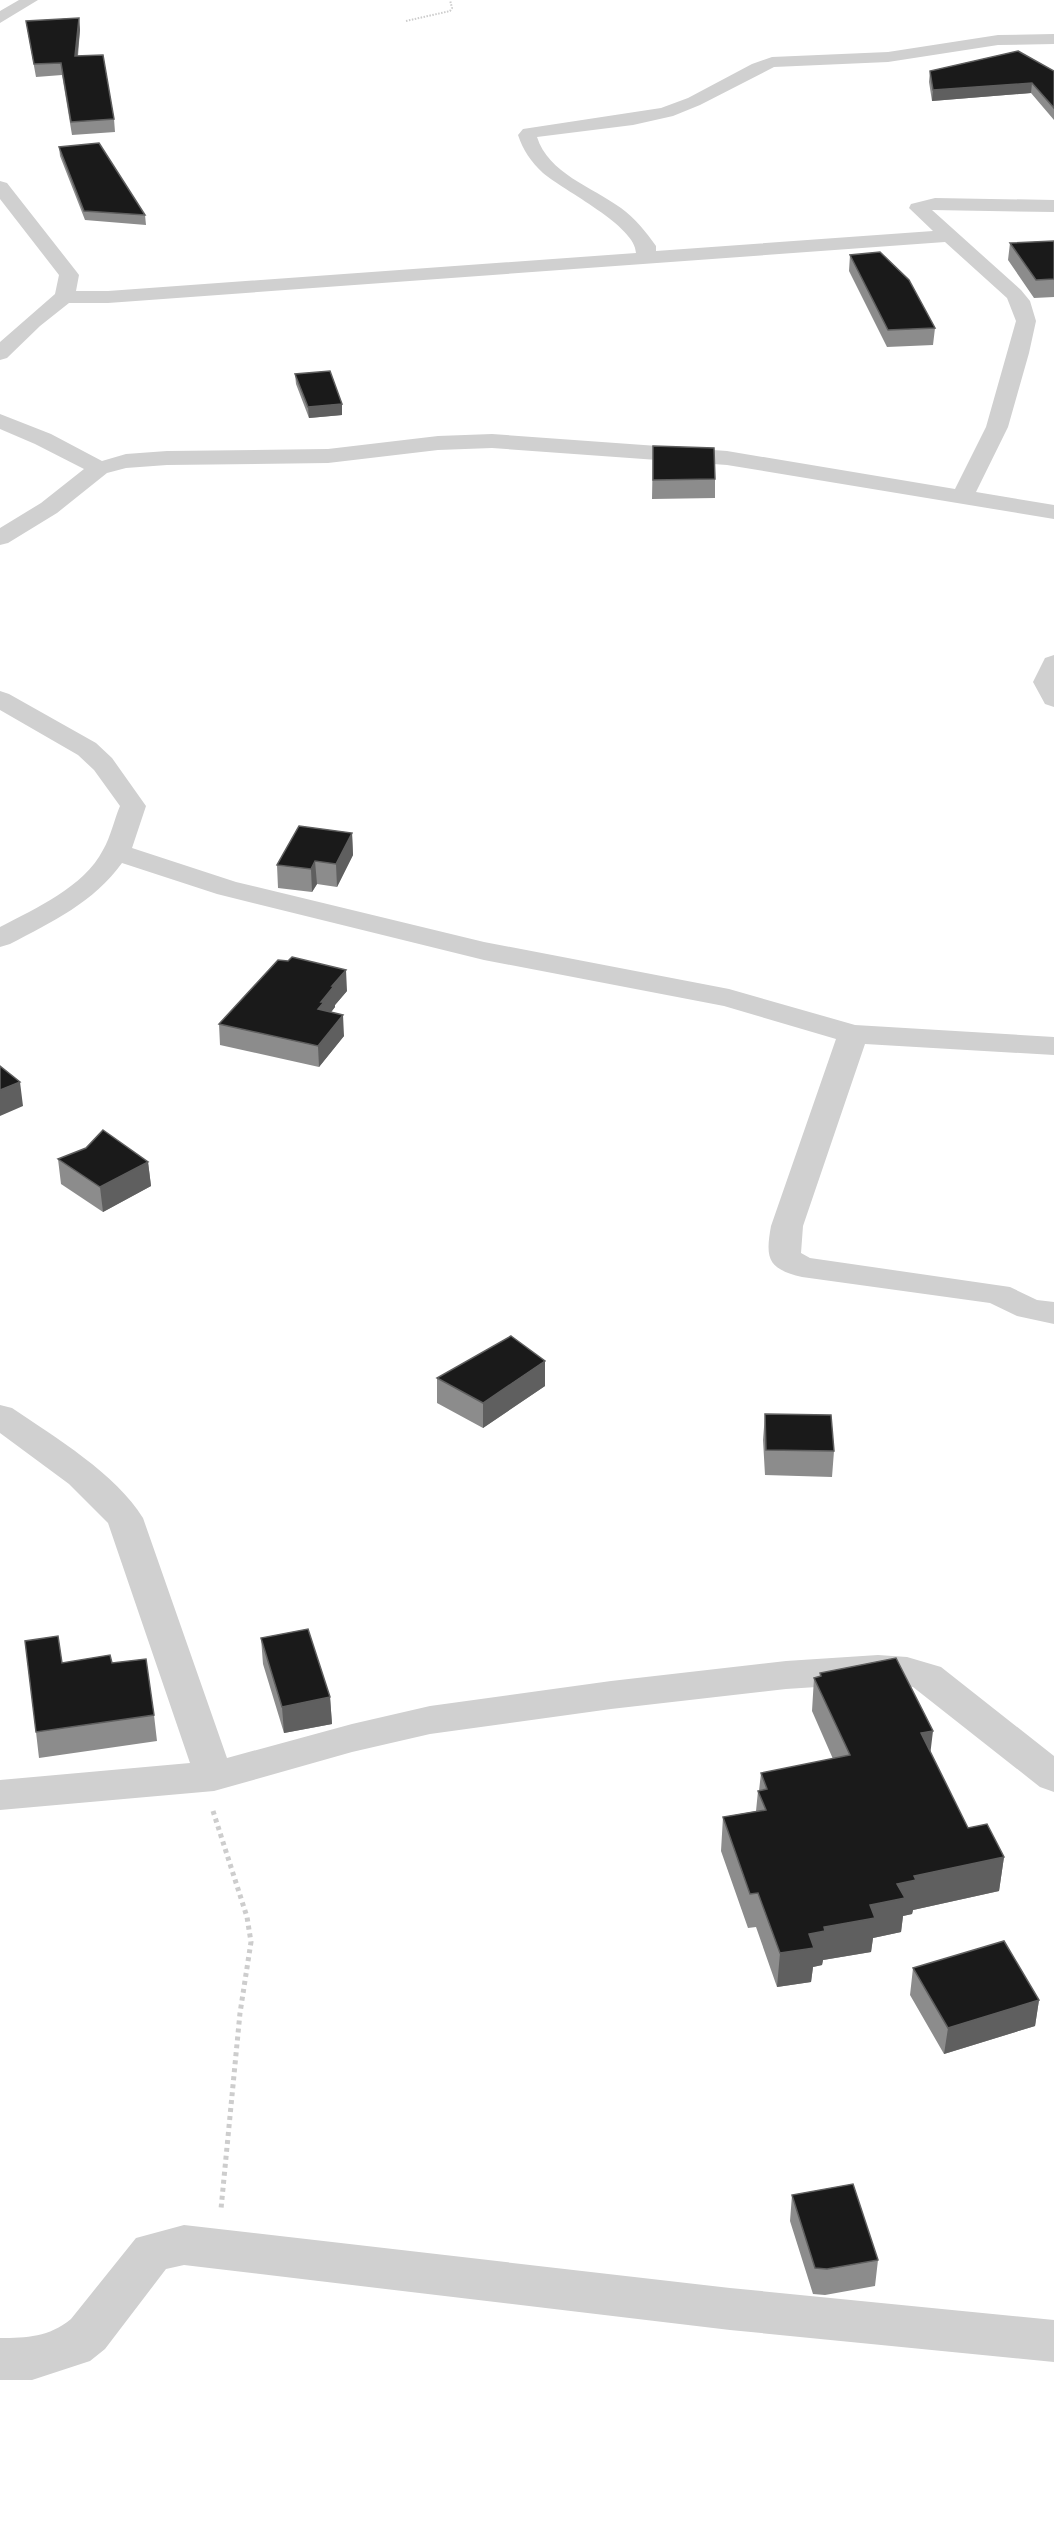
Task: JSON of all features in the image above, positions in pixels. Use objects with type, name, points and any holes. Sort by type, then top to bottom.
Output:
[{"type":"street","points":[[0,18],[30,0]]},
{"type":"street","points":[[646,258],[646,246],[625,221],[543,164],[528,143],[526,135],[663,113],[698,101],[760,66],[772,62],[888,57],[999,40],[1054,39]]},
{"type":"street","points":[[0,187],[69,275],[64,297],[0,354]]},
{"type":"street","points":[[962,497],[996,427],[1019,353],[1026,321],[1020,301],[1014,294],[919,210],[920,207],[935,204],[1054,206]]},
{"type":"street","points":[[64,297],[108,297],[948,236]]},
{"type":"street","points":[[0,421],[43,439],[99,468]]},
{"type":"street","points":[[0,538],[49,508],[99,468],[144,459],[328,456],[438,443],[492,441],[727,458],[1054,512]]},
{"type":"street","points":[[1054,663],[1046,682],[1054,699]]},
{"type":"street","points":[[0,699],[87,749],[103,765],[133,806],[116,852],[94,882],[66,902],[0,938]]},
{"type":"street","points":[[116,852],[226,888],[484,951],[729,998],[853,1034],[1054,1046]]},
{"type":"street","points":[[853,1034],[788,1226],[784,1258],[802,1267],[998,1294],[1029,1309],[1054,1313]]},
{"type":"street","points":[[0,1416],[49,1449],[109,1500],[125,1518],[208,1777]]},
{"type":"street","points":[[0,1795],[208,1777],[352,1738],[430,1720],[704,1684],[786,1675],[878,1669],[907,1671],[927,1677],[1054,1777]]},
{"type":"street","points":[[0,2359],[32,2359],[73,2346],[88,2334],[152,2253],[184,2245],[730,2309],[1054,2341]]},
{"type":"path","points":[[406,21],[450,11],[452,8],[450,0]]},
{"type":"path","points":[[208,1777],[248,1917],[251,1942],[240,2013],[217,2249]]},
{"type":"building","points":[[79,18],[75,56],[103,55],[114,119],[71,122],[61,63],[34,64],[26,21]]},
{"type":"building","points":[[1018,51],[1054,71],[1054,108],[1032,83],[933,90],[930,71]]},
{"type":"building","points":[[99,143],[145,215],[84,211],[59,147]]},
{"type":"building","points":[[1054,241],[1054,279],[1036,280],[1010,243]]},
{"type":"building","points":[[880,252],[909,280],[935,328],[888,330],[850,255]]},
{"type":"building","points":[[330,371],[342,404],[308,407],[295,374]]},
{"type":"building","points":[[653,446],[714,448],[715,479],[653,480]]},
{"type":"building","points":[[299,826],[352,833],[336,864],[315,861],[311,869],[277,865]]},
{"type":"building","points":[[292,957],[346,970],[332,986],[334,986],[318,1009],[343,1015],[318,1046],[219,1024],[278,960],[288,961]]},
{"type":"building","points":[[0,1066],[20,1082],[0,1090]]},
{"type":"building","points":[[103,1130],[148,1162],[100,1187],[58,1159],[86,1148]]},
{"type":"building","points":[[511,1336],[545,1361],[483,1403],[437,1378]]},
{"type":"building","points":[[765,1414],[831,1415],[834,1451],[766,1450]]},
{"type":"building","points":[[308,1629],[330,1697],[282,1707],[261,1638]]},
{"type":"building","points":[[58,1636],[62,1663],[110,1655],[112,1663],[146,1659],[154,1715],[36,1732],[25,1641]]},
{"type":"building","points":[[896,1658],[933,1731],[921,1733],[968,1828],[987,1824],[1004,1857],[914,1876],[916,1880],[897,1884],[905,1898],[870,1905],[875,1918],[824,1927],[825,1931],[809,1934],[814,1948],[780,1953],[758,1893],[750,1894],[723,1817],[766,1810],[758,1791],[767,1789],[761,1773],[850,1755],[814,1678],[821,1676],[820,1673]]},
{"type":"building","points":[[1004,1941],[1039,2000],[948,2028],[913,1968]]},
{"type":"building","points":[[853,2184],[878,2260],[827,2269],[815,2268],[792,2195]]}]
